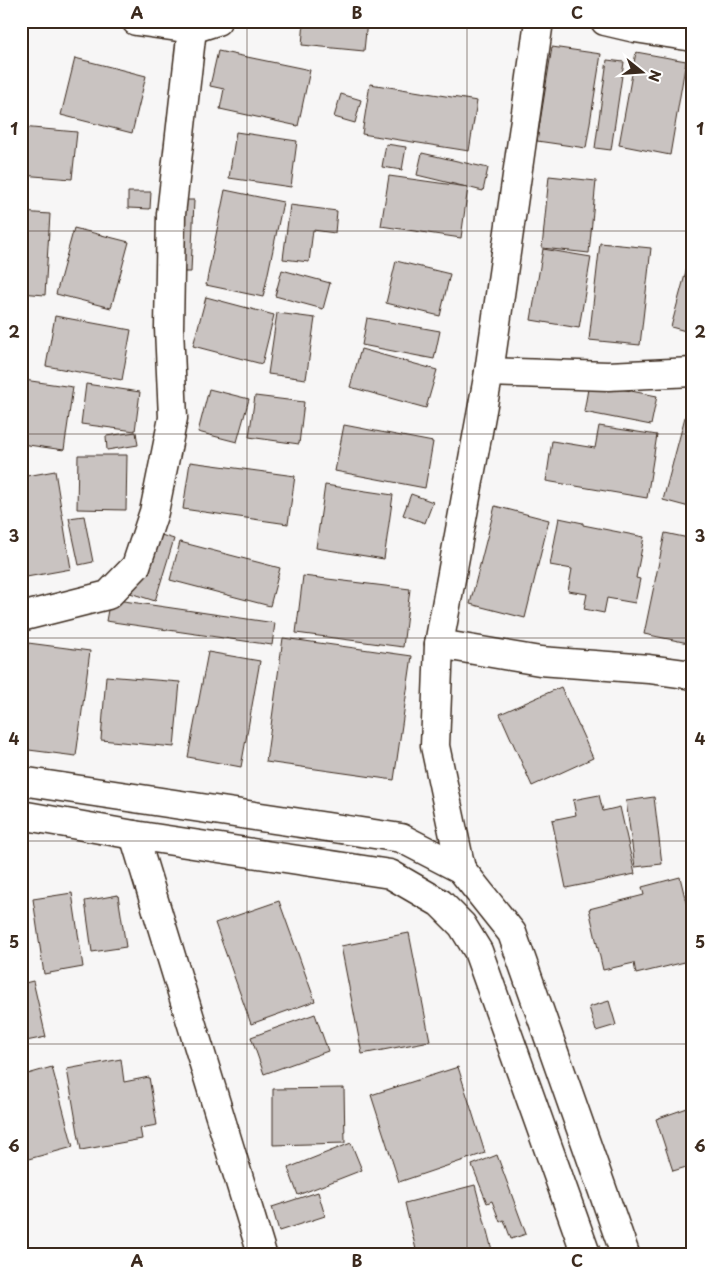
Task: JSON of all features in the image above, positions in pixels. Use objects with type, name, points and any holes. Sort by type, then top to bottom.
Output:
[{"type":"street","points":[[136,21],[192,29],[217,21]]},
{"type":"street","points":[[461,869],[435,746],[440,644],[489,372],[539,21]]},
{"type":"street","points":[[605,21],[637,25],[693,38]]},
{"type":"street","points":[[21,618],[108,595],[136,566],[154,512],[173,418],[170,328],[171,214],[192,29]]},
{"type":"street","points":[[489,372],[608,376],[693,372]]},
{"type":"street","points":[[440,644],[540,661],[693,674]]},
{"type":"street","points":[[21,781],[401,838],[461,869],[512,933],[625,1254]]},
{"type":"street","points":[[21,815],[134,835],[390,874],[440,903],[462,925],[478,951],[586,1254]]},
{"type":"street","points":[[134,835],[262,1254]]},
{"type":"building","points":[[304,21],[367,21],[364,51],[302,45]]},
{"type":"building","points":[[552,47],[601,54],[586,148],[537,141]]},
{"type":"building","points":[[218,51],[310,70],[298,126],[220,109],[224,89],[210,86]]},
{"type":"building","points":[[636,52],[686,61],[670,155],[619,145]]},
{"type":"building","points":[[75,58],[146,76],[132,133],[61,115]]},
{"type":"building","points":[[607,60],[624,62],[611,150],[595,148]]},
{"type":"building","points":[[370,84],[477,101],[469,151],[362,134]]},
{"type":"building","points":[[341,94],[361,100],[355,123],[334,117]]},
{"type":"building","points":[[21,127],[77,132],[72,179],[21,175]]},
{"type":"building","points":[[236,132],[297,141],[291,187],[229,178]]},
{"type":"building","points":[[386,144],[406,147],[402,170],[382,167]]},
{"type":"building","points":[[422,153],[488,168],[483,191],[417,175]]},
{"type":"building","points":[[389,176],[468,187],[461,238],[381,226]]},
{"type":"building","points":[[549,176],[596,181],[589,253],[542,248]]},
{"type":"building","points":[[225,190],[283,202],[263,297],[206,285]]},
{"type":"building","points":[[128,192],[151,192],[150,209],[128,208]]},
{"type":"building","points":[[183,200],[194,200],[191,272],[181,272]]},
{"type":"building","points":[[290,205],[337,211],[335,233],[313,230],[309,262],[283,259]]},
{"type":"building","points":[[21,212],[50,214],[45,295],[21,293]]},
{"type":"building","points":[[74,228],[129,242],[111,308],[56,294]]},
{"type":"building","points":[[600,243],[651,248],[640,345],[589,340]]},
{"type":"building","points":[[543,249],[591,257],[579,328],[531,320]]},
{"type":"building","points":[[690,256],[693,257],[693,333],[671,327]]},
{"type":"building","points":[[396,261],[450,274],[440,316],[386,303]]},
{"type":"building","points":[[282,270],[330,283],[323,309],[275,296]]},
{"type":"building","points":[[206,297],[274,315],[262,364],[193,346]]},
{"type":"building","points":[[277,313],[315,318],[306,379],[268,374]]},
{"type":"building","points":[[55,316],[131,330],[122,380],[46,366]]},
{"type":"building","points":[[367,318],[440,331],[434,359],[362,345]]},
{"type":"building","points":[[361,349],[437,370],[426,408],[350,387]]},
{"type":"building","points":[[24,380],[73,387],[64,450],[21,444],[21,400]]},
{"type":"building","points":[[589,383],[657,396],[651,425],[584,412]]},
{"type":"building","points":[[86,384],[140,392],[135,431],[81,424]]},
{"type":"building","points":[[209,389],[249,399],[237,442],[198,432]]},
{"type":"building","points":[[255,396],[304,402],[299,444],[249,437]]},
{"type":"building","points":[[689,402],[693,403],[693,508],[663,500]]},
{"type":"building","points":[[344,425],[433,442],[425,488],[335,471]]},
{"type":"building","points":[[599,426],[657,435],[647,498],[546,481],[552,441],[595,448]]},
{"type":"building","points":[[136,432],[138,445],[107,450],[106,436]]},
{"type":"building","points":[[78,455],[127,455],[126,510],[77,509]]},
{"type":"building","points":[[190,462],[295,476],[288,524],[183,509]]},
{"type":"building","points":[[55,471],[71,569],[21,578],[21,477]]},
{"type":"building","points":[[325,485],[393,495],[384,559],[316,548]]},
{"type":"building","points":[[411,494],[433,502],[425,523],[403,515]]},
{"type":"building","points":[[495,506],[549,520],[525,618],[470,604]]},
{"type":"building","points":[[84,516],[93,562],[79,565],[69,518]]},
{"type":"building","points":[[559,518],[583,523],[583,525],[644,537],[636,578],[640,579],[635,603],[607,598],[604,613],[584,609],[587,594],[568,591],[572,569],[550,565]]},
{"type":"building","points":[[148,531],[174,539],[155,601],[130,593]]},
{"type":"building","points":[[665,533],[693,539],[693,644],[644,634]]},
{"type":"building","points":[[180,542],[280,568],[270,606],[170,580]]},
{"type":"building","points":[[303,576],[410,589],[403,647],[296,633]]},
{"type":"building","points":[[110,599],[275,623],[272,645],[106,621]]},
{"type":"building","points":[[283,638],[412,656],[394,780],[266,762]]},
{"type":"building","points":[[28,643],[90,651],[76,756],[21,749],[21,693]]},
{"type":"building","points":[[208,652],[260,661],[241,767],[188,757]]},
{"type":"building","points":[[106,676],[180,682],[174,747],[101,740]]},
{"type":"building","points":[[561,687],[593,758],[532,786],[500,714]]},
{"type":"building","points":[[599,795],[603,811],[620,807],[635,874],[566,888],[552,820],[576,815],[573,800]]},
{"type":"building","points":[[654,797],[662,864],[635,867],[626,801]]},
{"type":"building","points":[[680,877],[693,931],[693,960],[636,974],[634,963],[603,970],[589,909],[644,895],[642,887]]},
{"type":"building","points":[[72,893],[83,967],[44,974],[33,899]]},
{"type":"building","points":[[118,895],[126,947],[92,952],[85,901]]},
{"type":"building","points":[[279,901],[315,1001],[251,1024],[215,923]]},
{"type":"building","points":[[409,933],[430,1041],[362,1054],[341,946]]},
{"type":"building","points":[[33,981],[46,1037],[21,1042],[21,984]]},
{"type":"building","points":[[609,1001],[616,1025],[596,1031],[589,1007]]},
{"type":"building","points":[[315,1014],[328,1051],[264,1074],[251,1037]]},
{"type":"building","points":[[121,1059],[124,1082],[149,1077],[157,1125],[140,1128],[142,1139],[81,1150],[67,1069]]},
{"type":"building","points":[[52,1067],[73,1147],[21,1161],[21,1076]]},
{"type":"building","points":[[458,1067],[485,1153],[399,1182],[371,1095]]},
{"type":"building","points":[[344,1088],[345,1143],[273,1145],[273,1089]]},
{"type":"building","points":[[693,1106],[693,1165],[673,1171],[656,1119]]},
{"type":"building","points":[[351,1143],[362,1170],[298,1195],[288,1168]]},
{"type":"building","points":[[497,1155],[526,1234],[511,1239],[504,1220],[500,1222],[492,1201],[487,1203],[472,1165]]},
{"type":"building","points":[[475,1185],[493,1254],[417,1254],[405,1203]]},
{"type":"building","points":[[318,1192],[325,1216],[279,1231],[272,1207]]}]
